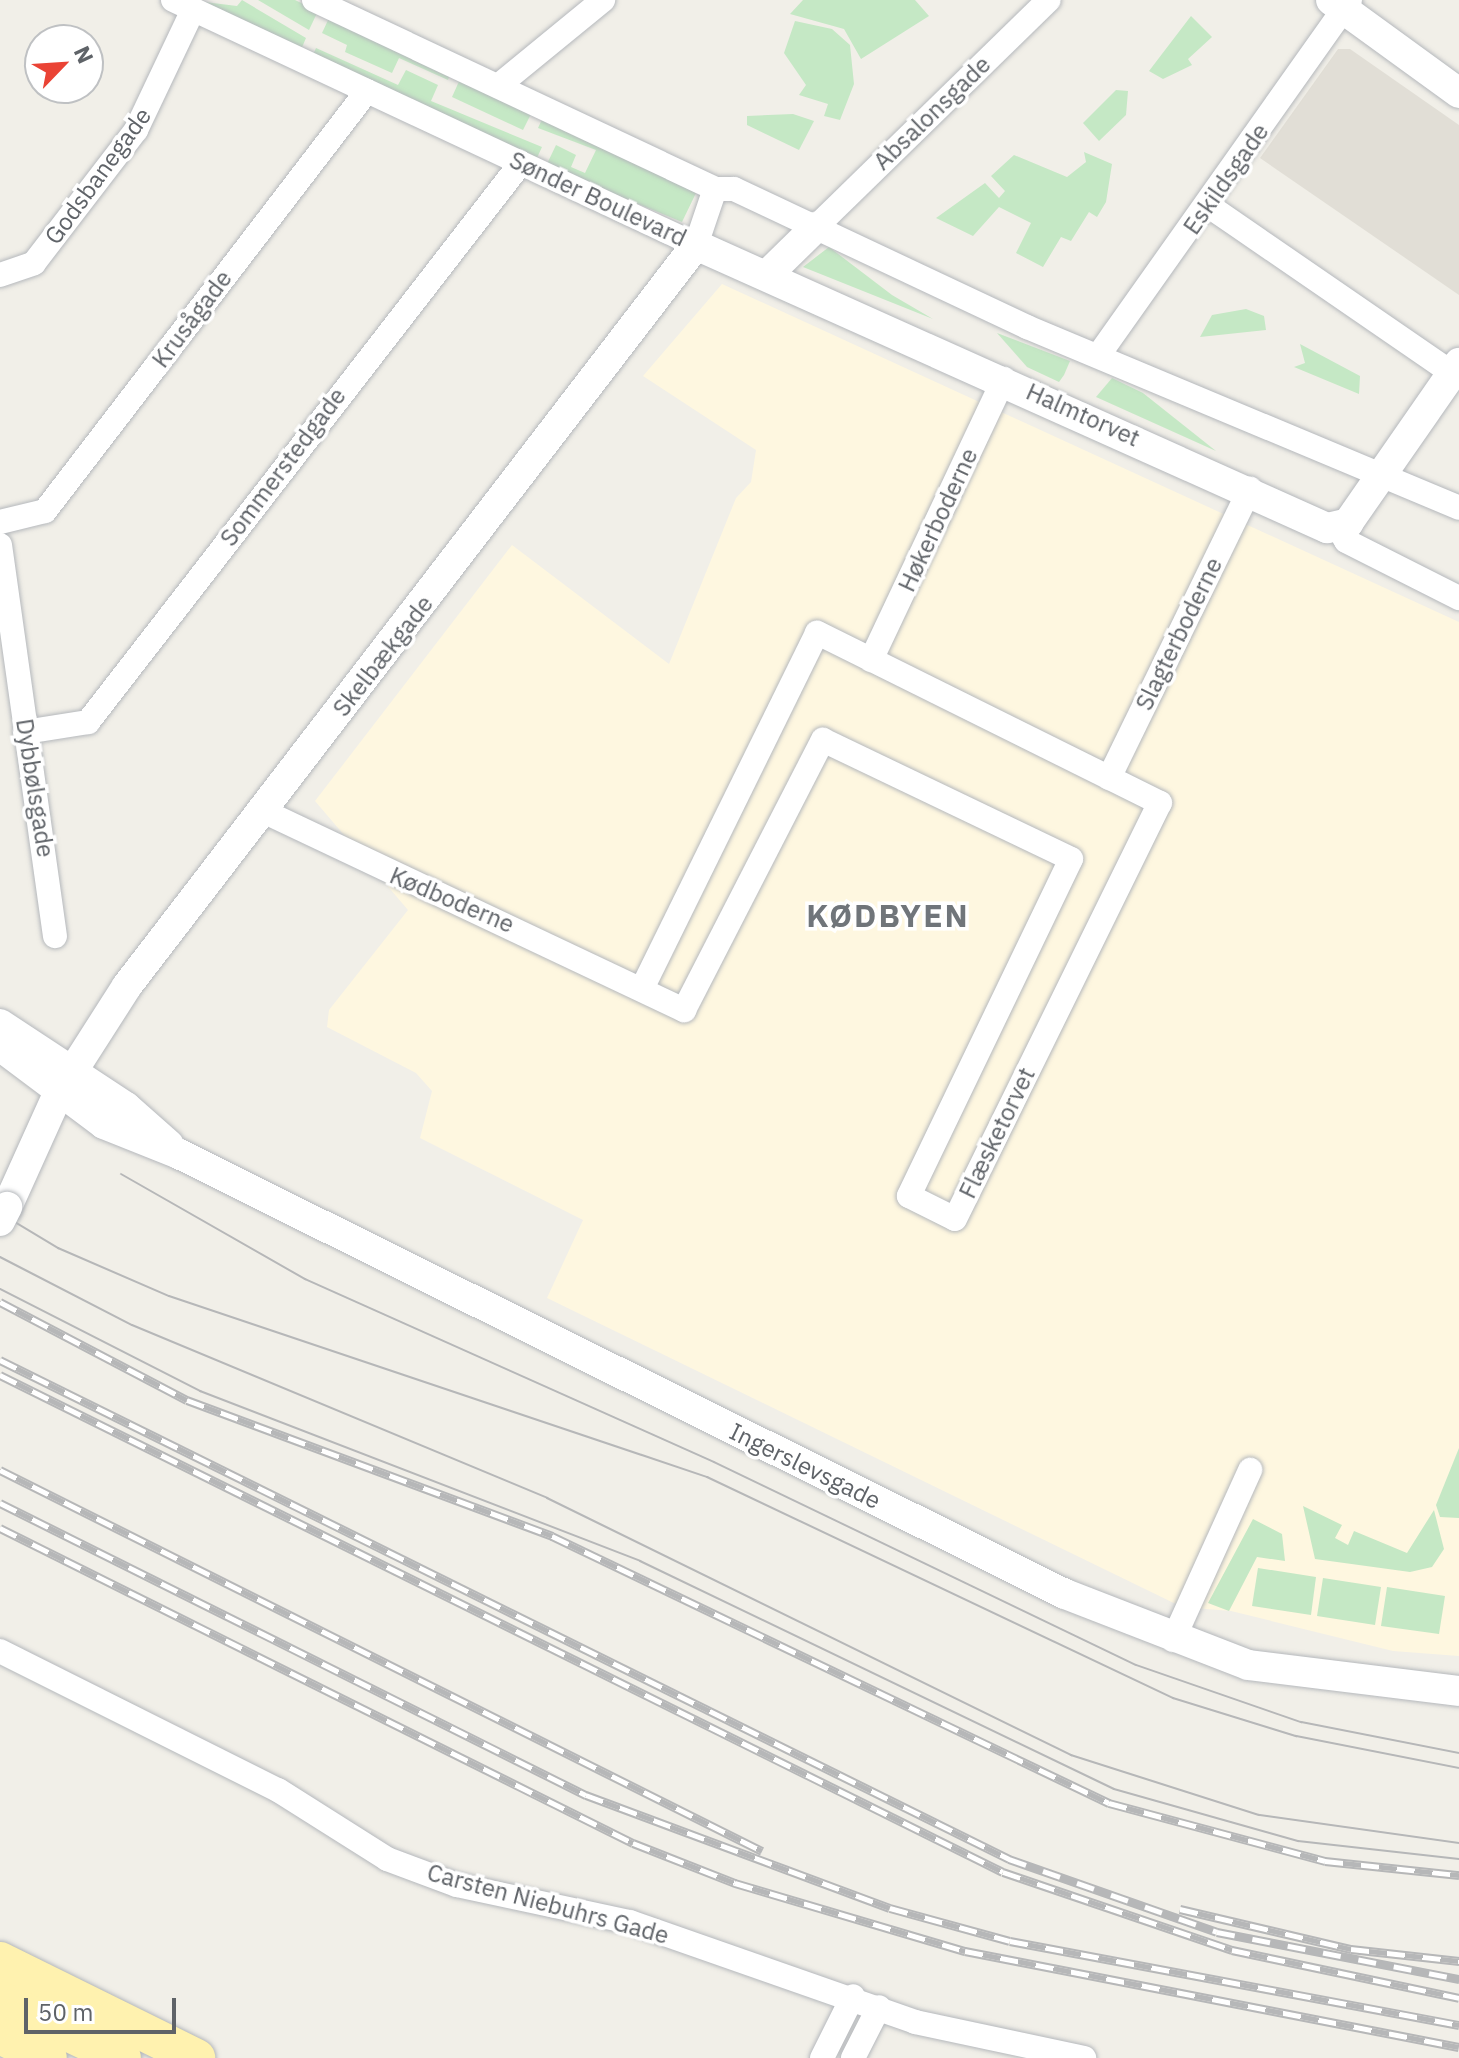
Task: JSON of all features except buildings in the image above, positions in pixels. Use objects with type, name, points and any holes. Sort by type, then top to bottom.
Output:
[{"type":"main road","points":[[0,1961],[196,2058]]},
{"type":"main road","points":[[0,2000],[122,2058]]},
{"type":"main road","points":[[0,2035],[48,2058]]},
{"type":"street","points":[[314,0],[715,189],[734,189],[1098,356],[1459,508]]},
{"type":"street","points":[[498,86],[603,0]]},
{"type":"street","name":"Absalonsgade","points":[[816,227],[1049,0]]},
{"type":"street","points":[[1342,3],[1459,93]]},
{"type":"street","name":"Eskildsgade","points":[[1098,356],[1209,206],[1342,3]]},
{"type":"street","name":"Sønder Boulevard","points":[[183,5],[696,245],[715,189]]},
{"type":"street","name":"Godsbanegade","points":[[0,275],[34,263],[136,130],[183,5]]},
{"type":"street","name":"Krusågade","points":[[0,522],[45,511],[367,91]]},
{"type":"street","name":"Sommerstedgade","points":[[25,732],[88,722],[521,163]]},
{"type":"street","points":[[1209,206],[1455,368],[1383,474],[1338,528]]},
{"type":"street","points":[[767,275],[816,227]]},
{"type":"street","name":"Halmtorvet","points":[[696,245],[1338,528],[1346,541],[1459,598]]},
{"type":"street","name":"Skelbækgade","points":[[3,1214],[68,1089],[127,986],[696,245]]},
{"type":"street","name":"Høkerboderne","points":[[871,660],[1004,379]]},
{"type":"street","name":"Slagterboderne","points":[[1109,778],[1250,489]]},
{"type":"street","name":"Dybbølsgade","points":[[0,545],[3,588],[55,936]]},
{"type":"street","name":"Flæsketorvet","points":[[817,633],[1109,778],[1160,803],[955,1219],[909,1196],[1071,859],[823,740],[684,1010],[642,988],[817,633]]},
{"type":"street","name":"Kødboderne","points":[[263,811],[642,988]]},
{"type":"street","name":"Ingerslevsgade","points":[[0,1024],[68,1089]]},
{"type":"street","name":"Ingerslevsgade","points":[[0,1046],[179,1154],[1015,1570],[1173,1640],[1286,1673],[1459,1691]]},
{"type":"street","points":[[1173,1640],[1250,1470]]},
{"type":"street","name":"Carsten Niebuhrs Gade","points":[[0,1651],[278,1790],[387,1859],[483,1892],[630,1922],[973,2037],[1084,2058]]},
{"type":"street","points":[[822,2058],[853,1996]]},
{"type":"street","points":[[853,2058],[879,2007]]},
{"type":"shaded area","points":[[1338,49],[1350,49],[1459,125],[1459,295],[1260,158]]},
{"type":"shaded area","points":[[722,284],[1459,622],[1459,1656],[1393,1651],[1231,1611],[1182,1607],[547,1298],[583,1220],[420,1138],[432,1091],[416,1073],[327,1027],[329,1010],[408,910],[315,801],[512,545],[669,664],[736,498],[751,482],[756,450],[643,376]]},
{"type":"green space","points":[[188,0],[237,6],[242,0],[306,38],[300,52]]},
{"type":"green space","points":[[258,0],[295,0],[318,11],[309,30]]},
{"type":"green space","points":[[803,0],[915,0],[929,16],[861,59],[844,29],[790,14]]},
{"type":"green space","points":[[330,16],[451,71],[448,80],[399,58],[392,73],[345,52],[347,45],[322,33]]},
{"type":"green space","points":[[1191,16],[1212,37],[1188,59],[1192,65],[1163,79],[1149,71]]},
{"type":"green space","points":[[795,21],[832,29],[850,45],[854,84],[840,120],[824,116],[828,104],[799,95],[806,85],[784,53]]},
{"type":"green space","points":[[316,48],[398,85],[406,70],[438,85],[431,101],[542,147],[536,160],[311,59]]},
{"type":"green space","points":[[461,77],[533,110],[523,130],[452,97]]},
{"type":"green space","points":[[1116,90],[1128,91],[1126,115],[1099,141],[1083,123]]},
{"type":"green space","points":[[793,114],[814,121],[799,150],[747,125],[747,116]]},
{"type":"green space","points":[[544,115],[696,193],[682,222],[546,166],[556,145],[576,155],[571,167],[585,173],[596,150],[538,128]]},
{"type":"green space","points":[[1084,152],[1112,164],[1106,202],[1097,217],[1089,212],[1071,241],[1061,237],[1043,267],[1016,253],[1031,223],[999,207],[973,236],[936,218],[985,183],[999,198],[1005,191],[991,176],[1014,155],[1067,177],[1086,162]]},
{"type":"green space","points":[[829,247],[892,295],[933,319],[803,267]]},
{"type":"green space","points":[[1246,309],[1264,316],[1266,330],[1200,337],[1212,315]]},
{"type":"green space","points":[[997,333],[1070,361],[1064,375],[1059,382],[1027,367]]},
{"type":"green space","points":[[1300,344],[1360,376],[1359,394],[1294,367],[1305,363]]},
{"type":"green space","points":[[1112,378],[1143,393],[1216,451],[1096,397]]},
{"type":"green space","points":[[1459,1448],[1459,1518],[1440,1517],[1436,1505]]},
{"type":"green space","points":[[1303,1506],[1342,1525],[1335,1538],[1348,1545],[1354,1531],[1407,1553],[1434,1510],[1444,1549],[1432,1567],[1410,1572],[1315,1559]]},
{"type":"green space","points":[[1253,1519],[1282,1534],[1285,1561],[1257,1557],[1229,1611],[1208,1603]]},
{"type":"green space","points":[[1258,1568],[1316,1577],[1311,1615],[1252,1606]]},
{"type":"green space","points":[[1323,1578],[1381,1587],[1375,1625],[1317,1616]]},
{"type":"green space","points":[[1387,1587],[1445,1596],[1439,1634],[1381,1626]]},
{"type":"tram line","points":[[121,1174],[305,1279],[714,1462],[1136,1665],[1301,1722],[1459,1753]]},
{"type":"tram line","points":[[0,1213],[58,1248],[169,1296],[707,1477],[1173,1698],[1296,1736],[1459,1768]]},
{"type":"tram line","points":[[0,1257],[132,1325],[547,1498],[1071,1755],[1259,1815],[1459,1843]]},
{"type":"tram line","points":[[0,1289],[200,1391],[640,1561],[1114,1789],[1298,1841],[1459,1859]]},
{"type":"railway","points":[[0,1302],[187,1400],[552,1536],[1109,1803],[1325,1861],[1459,1875]]},
{"type":"railway","points":[[0,1360],[1009,1859],[1217,1932],[1459,1979]]},
{"type":"railway","points":[[0,1375],[1003,1872],[1232,1950],[1459,1998]]},
{"type":"railway","points":[[0,1470],[762,1851]]},
{"type":"railway","points":[[0,1503],[586,1795],[890,1908],[1010,1941],[1459,2025]]},
{"type":"railway","points":[[0,1528],[633,1843],[735,1883],[965,1951],[1459,2047]]},
{"type":"railway","points":[[1180,1909],[1351,1949],[1459,1961]]},
{"type":"district","name":"KØDBYEN","points":[[888,915]]}]
